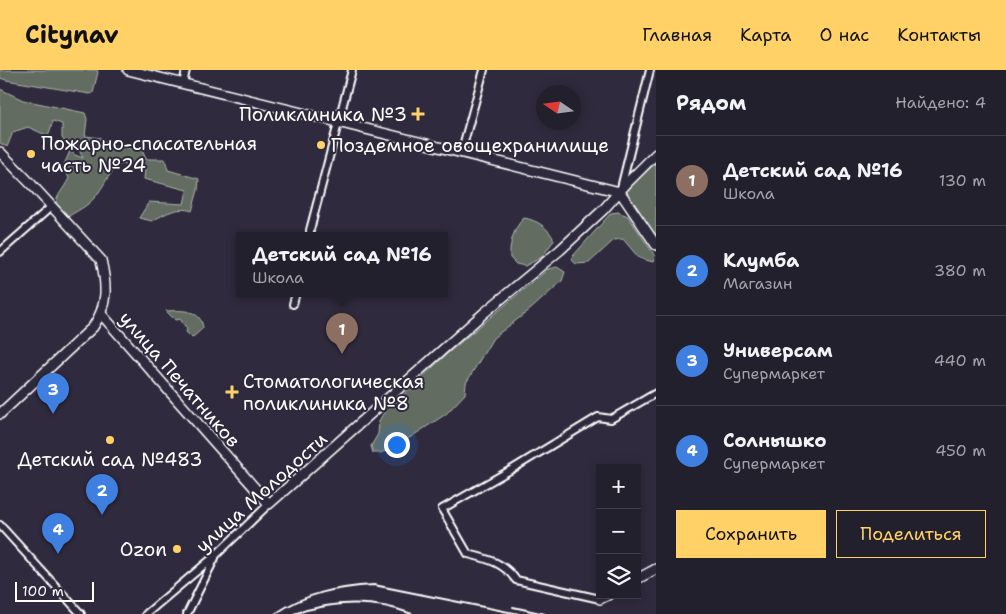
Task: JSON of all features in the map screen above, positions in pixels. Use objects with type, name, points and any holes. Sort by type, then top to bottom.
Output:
[{"type":"street","points":[[128,70],[620,192],[656,245]]},
{"type":"street","points":[[183,84],[186,70]]},
{"type":"street","points":[[310,232],[312,217],[352,70]]},
{"type":"street","points":[[461,152],[484,70]]},
{"type":"street","points":[[620,192],[650,70]]},
{"type":"street","name":"улица Печатников","points":[[0,152],[100,260],[105,286],[105,301],[102,315],[269,504]]},
{"type":"street","name":"улица Молодости","points":[[146,614],[216,555],[269,504],[484,313],[560,250],[656,154]]},
{"type":"street","points":[[0,252],[52,206]]},
{"type":"street","points":[[293,304],[295,297]]},
{"type":"street","points":[[0,414],[93,327],[102,315]]},
{"type":"street","points":[[596,595],[516,580],[508,569],[487,558],[468,554],[442,509],[598,417],[611,419],[656,393]]},
{"type":"street","points":[[0,525],[81,614]]},
{"type":"street","points":[[187,614],[216,555]]},
{"type":"street","points":[[641,577],[656,569]]},
{"type":"green space","points":[[0,70],[97,70],[98,72],[93,93],[90,94],[6,80],[0,78]]},
{"type":"green space","points":[[0,89],[23,100],[85,113],[87,119],[85,136],[101,138],[109,147],[141,148],[146,159],[165,159],[168,170],[199,179],[192,211],[176,210],[152,221],[139,218],[149,202],[184,204],[187,190],[144,179],[145,169],[121,164],[113,171],[92,200],[66,218],[60,212],[56,203],[69,178],[63,167],[70,151],[83,158],[77,146],[67,144],[62,138],[62,124],[53,121],[48,136],[28,127],[13,132],[7,147],[0,143]]},
{"type":"green space","points":[[656,163],[656,241],[625,195],[626,190]]},
{"type":"green space","points":[[618,212],[628,216],[655,256],[653,262],[639,258],[623,239],[614,240],[589,263],[576,264],[572,260],[573,256],[611,213]]},
{"type":"green space","points":[[524,218],[542,225],[554,240],[542,257],[525,266],[516,264],[510,258],[513,236],[517,226]]},
{"type":"green space","points":[[557,267],[565,272],[562,281],[531,309],[493,338],[466,383],[465,394],[446,414],[394,448],[380,453],[373,453],[371,446],[378,434],[379,421],[383,414],[449,352],[548,269]]},
{"type":"green space","points":[[166,311],[184,311],[195,314],[199,317],[203,328],[192,338],[186,332],[187,329],[180,319],[175,320]]},
{"type":"railway","points":[[275,614],[298,601],[322,592],[374,585],[519,614]]},
{"type":"railway","points":[[294,614],[338,604],[383,606],[412,614]]},
{"type":"railway","points":[[513,607],[545,614]]},
{"type":"place","name":"Поликлиника №3","points":[[418,114]]},
{"type":"place","name":"Поздемное овощехранилище","points":[[321,145]]},
{"type":"place","name":"Пожарно-спасательная часть №24","points":[[31,154]]},
{"type":"place","name":"Детский сад №16","points":[[342,354]]},
{"type":"place","name":"Стоматологическая поликлиника №8","points":[[232,392]]},
{"type":"place","name":"Универсам","points":[[53,414]]},
{"type":"place","name":"Детский сад №483","points":[[110,440]]},
{"type":"place","name":"Клумба","points":[[102,515]]},
{"type":"place","name":"Ozon","points":[[177,549]]},
{"type":"place","name":"Солнышко","points":[[58,554]]}]
